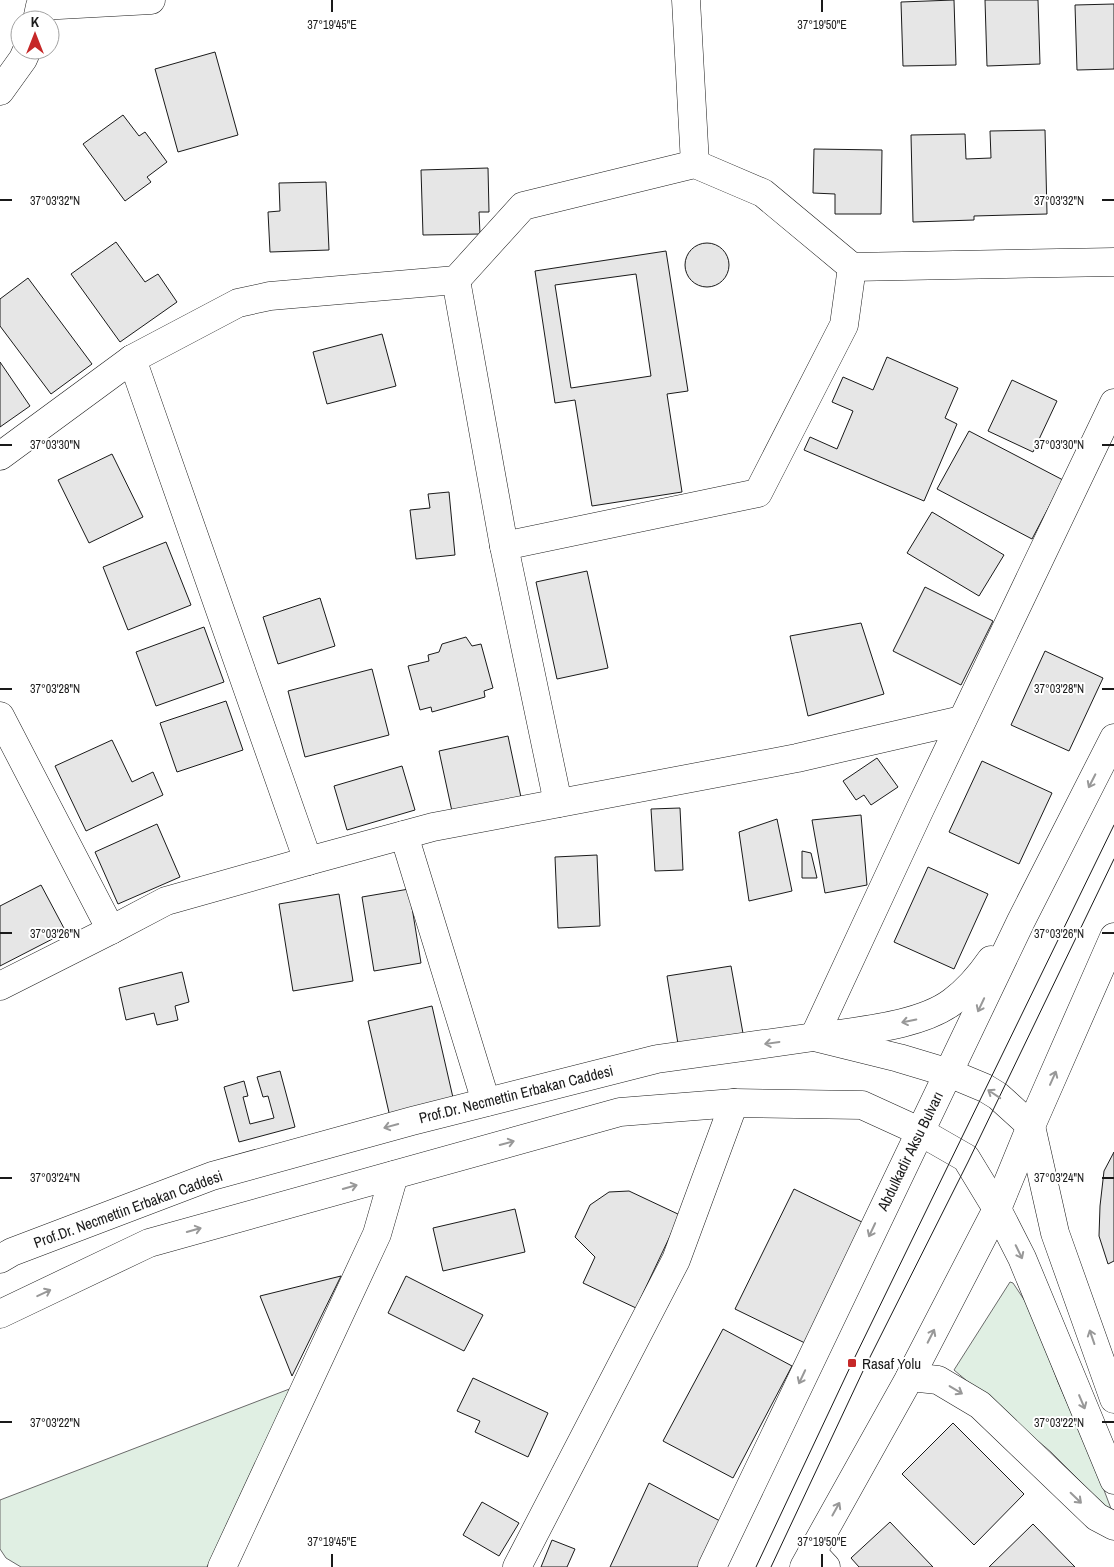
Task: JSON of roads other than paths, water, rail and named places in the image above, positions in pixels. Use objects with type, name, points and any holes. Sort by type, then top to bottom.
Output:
[{"type":"street","points":[[34,6],[151,0]]},
{"type":"street","points":[[686,0],[695,164]]},
{"type":"street","points":[[0,91],[22,60]]},
{"type":"street","points":[[0,456],[132,359],[238,303],[270,296],[456,280],[523,206],[695,164],[763,193],[852,266],[1114,262]]},
{"type":"street","points":[[504,546],[758,493],[844,325],[852,266]]},
{"type":"street","points":[[456,280],[504,546],[558,803]]},
{"type":"street","points":[[132,359],[308,861]]},
{"type":"street","points":[[814,1037],[962,720],[1114,402]]},
{"type":"street","points":[[0,716],[110,930]]},
{"type":"street","points":[[0,986],[166,900],[434,827],[797,758],[962,720]]},
{"type":"street","name":"Abdulkadir Aksu Bulvarı","points":[[712,1567],[919,1131],[949,1073],[1021,921],[1114,738]]},
{"type":"street","points":[[404,835],[486,1102]]},
{"type":"street","points":[[814,1037],[916,1019],[950,1003],[975,982],[1021,921]]},
{"type":"street","points":[[814,1562],[997,1209],[1031,1126],[1114,937]]},
{"type":"street","points":[[1079,1019],[1114,970]]},
{"type":"street","name":"Prof.Dr. Necmettin Erbakan Caddesi","points":[[0,1259],[12,1252],[212,1176],[412,1120],[657,1059],[814,1037],[899,1058],[949,1073],[985,1088],[998,1096],[1031,1126]]},
{"type":"street","points":[[517,1567],[676,1260],[734,1103]]},
{"type":"street","points":[[0,1314],[149,1243],[620,1112],[734,1103],[862,1105],[919,1131],[966,1158],[997,1209],[1022,1258],[1114,1480]]},
{"type":"street","points":[[1031,1126],[1056,1233],[1114,1399]]},
{"type":"street","points":[[222,1567],[377,1234],[394,1175]]},
{"type":"street","points":[[910,1377],[938,1380],[980,1405],[1097,1517],[1114,1526]]},
{"type":"tram line","points":[[756,1567],[852,1363],[1114,825]]},
{"type":"tram line","points":[[771,1567],[863,1371],[968,1162],[1114,859]]},
{"type":"place","name":"Rasaf Yolu","points":[[852,1363]]}]
